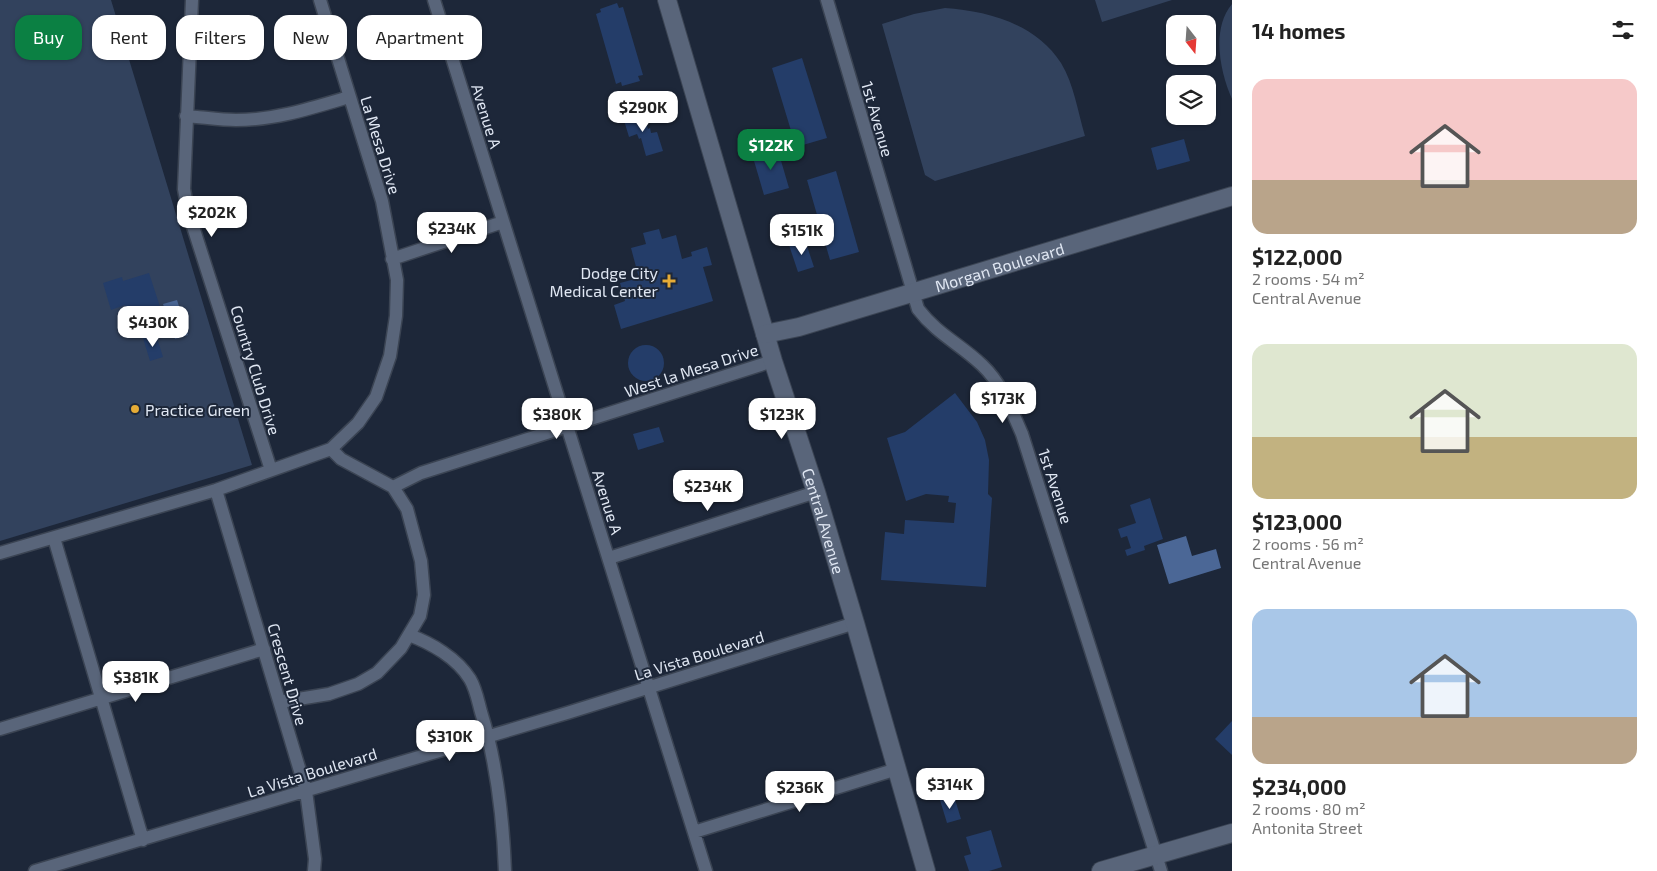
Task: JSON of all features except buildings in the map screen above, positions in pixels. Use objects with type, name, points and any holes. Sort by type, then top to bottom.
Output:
[{"type":"street","name":"Country Club Drive","points":[[192,0],[184,189],[188,211],[271,470]]},
{"type":"street","name":"La Mesa Drive","points":[[320,0],[382,201],[396,280],[390,356],[376,397],[358,423],[331,449]]},
{"type":"street","name":"Avenue A","points":[[434,0],[706,871]]},
{"type":"street","name":"Central Avenue","points":[[667,0],[773,361],[816,492],[855,623],[926,871]]},
{"type":"street","name":"1st Avenue","points":[[827,0],[911,292],[918,309],[933,328],[981,364],[1001,388],[1022,434],[1161,871]]},
{"type":"street","points":[[186,116],[235,120],[268,118],[301,111],[349,97]]},
{"type":"street","name":"Morgan Boulevard","points":[[765,334],[799,327],[1232,196]]},
{"type":"street","points":[[392,259],[504,222]]},
{"type":"street","name":"West la Mesa Drive","points":[[393,487],[421,473],[773,361]]},
{"type":"street","points":[[0,553],[216,490],[331,449],[341,459],[393,487],[407,509],[421,561],[424,595],[420,616],[401,648],[377,672],[358,684],[329,694],[280,702]]},
{"type":"street","name":"Crescent Drive","points":[[216,490],[306,791],[315,859],[314,871]]},
{"type":"street","points":[[609,558],[816,492]]},
{"type":"street","points":[[54,538],[143,840]]},
{"type":"street","name":"La Vista Boulevard","points":[[35,871],[489,736],[855,623]]},
{"type":"street","points":[[409,635],[427,642],[451,659],[470,679],[489,736],[498,790],[505,871]]},
{"type":"street","points":[[0,729],[264,648]]},
{"type":"street","points":[[694,832],[897,769]]},
{"type":"street","points":[[1100,871],[1232,833]]},
{"type":"shaded area","points":[[0,0],[111,0],[116,15],[92,15],[92,60],[129,60],[252,465],[0,541]]},
{"type":"shaded area","points":[[1095,0],[1172,0],[1102,22]]},
{"type":"shaded area","points":[[1232,4],[1232,99],[1221,64],[1220,38],[1225,14]]},
{"type":"shaded area","points":[[945,8],[994,16],[1025,29],[1038,38],[1051,50],[1065,71],[1085,136],[935,181],[925,175],[882,24],[914,14]]},
{"type":"shaded area","points":[[177,300],[188,335],[175,339],[163,304]]},
{"type":"shaded area","points":[[1186,536],[1192,556],[1216,549],[1221,568],[1169,584],[1157,545]]},
{"type":"place","name":"Dodge City Medical Center","points":[[669,281]]},
{"type":"place","name":"Practice Green","points":[[135,409]]}]
